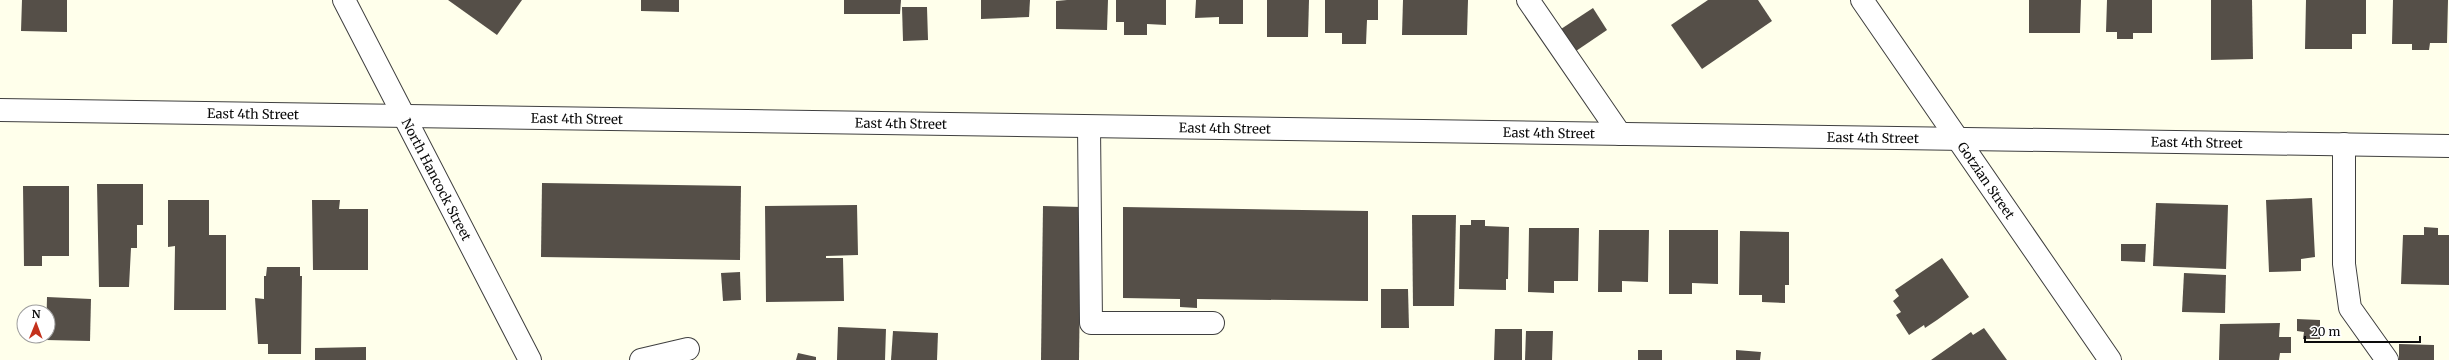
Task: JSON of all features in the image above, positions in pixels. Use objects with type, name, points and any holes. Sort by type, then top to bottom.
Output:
[{"type":"street","name":"North Hancock Street","points":[[344,0],[530,360]]},
{"type":"street","points":[[1528,0],[1620,134]]},
{"type":"street","name":"Gotzian Street","points":[[1862,0],[2110,360]]},
{"type":"street","name":"East 4th Street","points":[[0,110],[2449,146]]},
{"type":"street","points":[[1089,127],[1091,323],[1213,323]]},
{"type":"street","points":[[2344,144],[2344,264],[2350,308],[2387,360]]},
{"type":"street","points":[[641,360],[688,349]]},
{"type":"building","points":[[22,0],[67,0],[67,32],[21,31]]},
{"type":"building","points":[[448,0],[522,0],[497,35]]},
{"type":"building","points":[[641,0],[679,0],[679,12],[641,11]]},
{"type":"building","points":[[844,0],[901,0],[900,14],[844,14]]},
{"type":"building","points":[[981,0],[1030,0],[1029,17],[981,19]]},
{"type":"building","points":[[1108,0],[1107,30],[1056,29],[1056,1]]},
{"type":"building","points":[[1116,0],[1166,0],[1166,25],[1147,24],[1147,35],[1124,35],[1124,22],[1116,22]]},
{"type":"building","points":[[1196,0],[1243,0],[1243,24],[1219,24],[1219,17],[1195,18]]},
{"type":"building","points":[[1267,0],[1309,0],[1308,37],[1267,37]]},
{"type":"building","points":[[1325,0],[1378,0],[1378,20],[1367,20],[1366,44],[1342,44],[1342,33],[1325,33]]},
{"type":"building","points":[[1403,0],[1468,0],[1467,35],[1402,35]]},
{"type":"building","points":[[1708,0],[1758,0],[1772,21],[1702,69],[1671,25]]},
{"type":"building","points":[[2029,0],[2081,0],[2080,33],[2029,33]]},
{"type":"building","points":[[2107,0],[2152,0],[2152,33],[2133,33],[2133,39],[2117,39],[2117,32],[2106,32]]},
{"type":"building","points":[[2211,0],[2252,0],[2253,59],[2211,60]]},
{"type":"building","points":[[2306,0],[2366,0],[2366,34],[2352,34],[2352,49],[2305,49]]},
{"type":"building","points":[[2393,0],[2448,0],[2447,43],[2430,43],[2429,50],[2412,50],[2412,44],[2392,44]]},
{"type":"building","points":[[902,7],[927,7],[928,40],[903,41]]},
{"type":"building","points":[[1593,8],[1607,30],[1576,51],[1561,29]]},
{"type":"building","points":[[542,183],[741,186],[740,260],[541,257]]},
{"type":"building","points":[[97,184],[143,184],[143,225],[137,225],[137,248],[131,248],[129,287],[99,287]]},
{"type":"building","points":[[23,186],[69,186],[69,256],[42,256],[42,266],[24,266]]},
{"type":"building","points":[[2312,198],[2315,257],[2301,259],[2301,271],[2269,272],[2266,200]]},
{"type":"building","points":[[168,200],[209,200],[209,235],[226,235],[226,310],[174,310],[175,246],[168,247]]},
{"type":"building","points":[[312,200],[340,200],[339,209],[368,209],[368,270],[313,270]]},
{"type":"building","points":[[2156,203],[2228,205],[2226,269],[2153,266]]},
{"type":"building","points":[[857,205],[858,255],[826,256],[826,258],[843,258],[844,301],[766,302],[765,206]]},
{"type":"building","points":[[1043,206],[1081,207],[1079,360],[1041,360]]},
{"type":"building","points":[[1123,207],[1368,211],[1368,301],[1197,299],[1197,308],[1180,307],[1180,299],[1123,298]]},
{"type":"building","points":[[1412,215],[1456,215],[1454,306],[1413,306]]},
{"type":"building","points":[[1471,220],[1485,220],[1485,226],[1509,227],[1508,279],[1506,279],[1506,290],[1459,289],[1460,225],[1471,225]]},
{"type":"building","points":[[2424,227],[2438,228],[2438,235],[2449,235],[2449,285],[2401,284],[2403,235],[2424,235]]},
{"type":"building","points":[[1529,228],[1579,228],[1578,281],[1554,281],[1554,293],[1528,292]]},
{"type":"building","points":[[1599,230],[1649,230],[1648,282],[1622,281],[1622,292],[1598,292]]},
{"type":"building","points":[[1669,230],[1718,230],[1718,284],[1692,283],[1692,294],[1669,294]]},
{"type":"building","points":[[1740,231],[1789,232],[1789,285],[1785,285],[1785,303],[1762,302],[1762,295],[1739,295]]},
{"type":"building","points":[[2121,244],[2146,244],[2145,262],[2121,261]]},
{"type":"building","points":[[1942,258],[1969,297],[1925,328],[1924,325],[1909,335],[1896,315],[1901,312],[1893,301],[1899,296],[1895,290]]},
{"type":"building","points":[[267,267],[300,267],[300,276],[302,276],[301,354],[268,354],[268,344],[258,344],[255,298],[264,299],[264,276],[266,276]]},
{"type":"building","points":[[740,272],[741,300],[723,301],[721,273]]},
{"type":"building","points":[[2184,273],[2226,275],[2225,313],[2182,312]]},
{"type":"building","points":[[1381,289],[1408,289],[1409,328],[1381,328]]},
{"type":"building","points":[[47,297],[91,299],[90,341],[56,340],[56,304],[47,304]]},
{"type":"building","points":[[2297,319],[2320,320],[2320,339],[2303,339],[2304,332],[2297,331]]},
{"type":"building","points":[[2280,323],[2279,337],[2291,337],[2291,353],[2280,353],[2279,360],[2219,360],[2220,324]]},
{"type":"building","points":[[838,327],[886,329],[885,360],[837,360]]},
{"type":"building","points":[[1984,328],[2007,360],[1931,360],[1971,332],[1973,335]]},
{"type":"building","points":[[1495,329],[1522,329],[1522,360],[1494,360]]},
{"type":"building","points":[[893,331],[938,333],[937,360],[891,360]]},
{"type":"building","points":[[1526,331],[1553,331],[1552,360],[1525,360]]},
{"type":"building","points":[[2399,344],[2434,345],[2434,360],[2399,360]]},
{"type":"building","points":[[366,347],[366,360],[315,360],[315,348]]},
{"type":"building","points":[[1638,350],[1662,350],[1662,360],[1638,360]]},
{"type":"building","points":[[1736,350],[1761,352],[1760,360],[1736,360]]},
{"type":"building","points":[[798,353],[816,357],[816,360],[796,360]]}]
